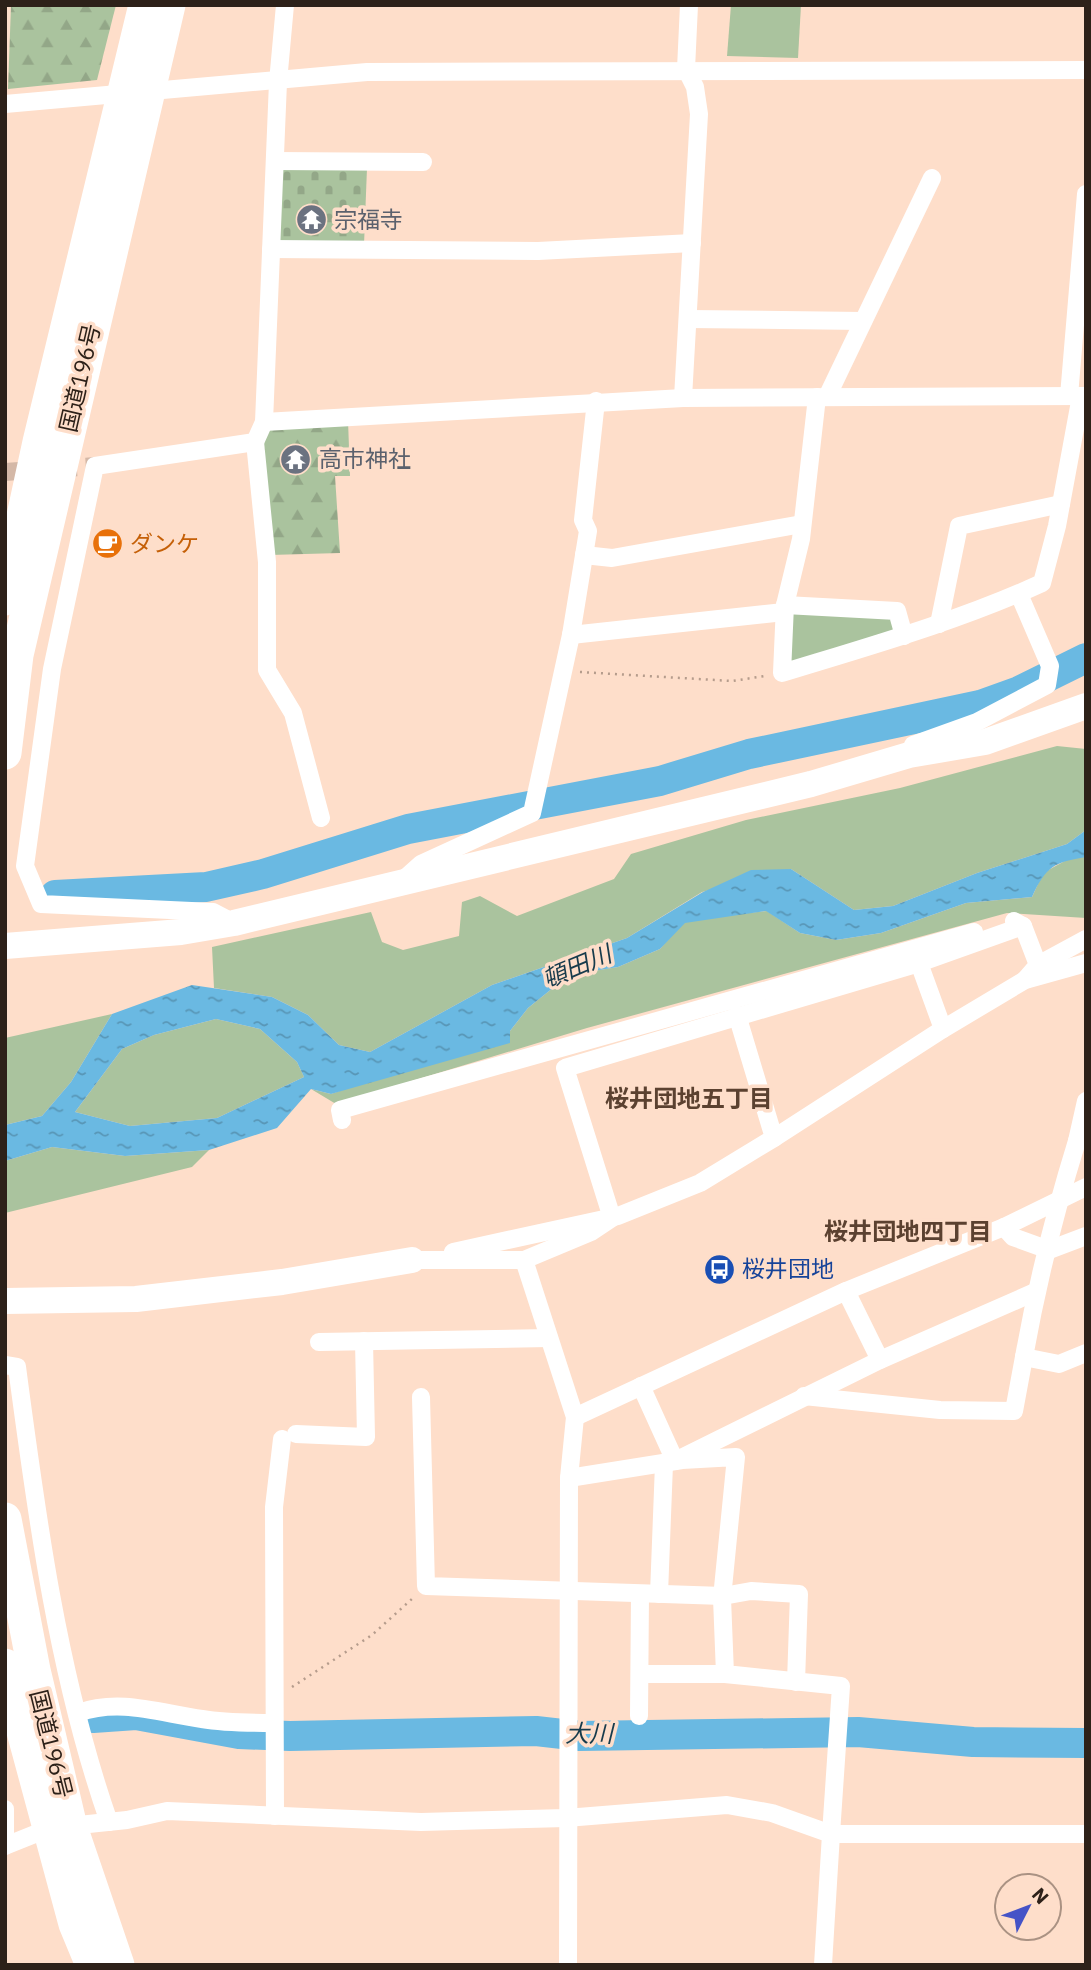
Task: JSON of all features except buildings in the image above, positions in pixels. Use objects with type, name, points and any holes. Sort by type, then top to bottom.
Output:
[{"type":"highway","name":"国道196号","points":[[5,753],[17,655],[135,92],[145,5]]},
{"type":"highway","name":"国道196号","points":[[5,600],[39,442],[135,92],[169,5]]},
{"type":"highway","name":"国道196号","points":[[5,1519],[34,1671],[75,1924],[92,1965]]},
{"type":"highway","name":"国道196号","points":[[5,1665],[60,1827],[118,1965]]},
{"type":"street","points":[[285,5],[278,82],[264,422],[255,442],[267,562],[267,670],[293,713],[321,818]]},
{"type":"street","points":[[683,398],[699,114],[695,87],[686,69],[690,5]]},
{"type":"street","points":[[5,104],[278,82],[366,72],[686,69],[1086,70]]},
{"type":"street","points":[[275,161],[423,162]]},
{"type":"street","points":[[932,177],[863,321],[822,397],[802,524],[784,608],[782,673],[940,624],[1042,583],[1061,504],[1079,396],[1086,194]]},
{"type":"street","points":[[271,249],[538,251],[692,243]]},
{"type":"street","points":[[688,318],[863,321]]},
{"type":"street","points":[[264,422],[683,398],[1079,396]]},
{"type":"street","points":[[400,883],[421,863],[532,813],[571,635],[588,531],[583,520],[596,401]]},
{"type":"street","points":[[234,923],[213,912],[41,904],[25,866],[52,669],[95,466],[255,442]]},
{"type":"street","points":[[940,624],[959,526],[1061,504]]},
{"type":"street","points":[[584,555],[612,558],[802,524]]},
{"type":"street","points":[[880,764],[896,752],[977,722],[1047,685],[1049,666],[1018,594]]},
{"type":"street","points":[[571,635],[784,608],[897,611],[904,636]]},
{"type":"street","points":[[5,946],[181,932],[234,923],[798,787],[880,764],[985,742],[1086,706]]},
{"type":"street","points":[[342,1120],[340,1110],[1015,920],[1023,926],[1038,965]]},
{"type":"street","points":[[612,1218],[565,1068],[737,1014],[919,963],[1023,926]]},
{"type":"street","points":[[1025,980],[1038,965],[1086,939]]},
{"type":"street","points":[[919,963],[943,1029]]},
{"type":"street","points":[[5,1301],[136,1299],[282,1282],[412,1260],[612,1218],[700,1183],[1025,980],[1086,963]]},
{"type":"street","points":[[737,1014],[774,1138]]},
{"type":"street","points":[[804,1396],[940,1410],[1014,1411],[1035,1293],[1049,1250],[1059,1198],[1082,1140],[1086,1101]]},
{"type":"street","points":[[575,1417],[846,1291],[1004,1227],[1086,1187]]},
{"type":"street","points":[[412,1260],[524,1260],[591,1232],[612,1218]]},
{"type":"street","points":[[1004,1227],[1013,1237],[1049,1250],[1086,1236]]},
{"type":"street","points":[[524,1260],[575,1417],[569,1478],[566,1818],[568,1965]]},
{"type":"street","points":[[846,1291],[880,1360]]},
{"type":"street","points":[[669,1463],[880,1360],[1035,1293]]},
{"type":"street","points":[[319,1342],[549,1338]]},
{"type":"street","points":[[275,1816],[274,1507],[289,1436],[366,1437],[364,1341]]},
{"type":"street","points":[[1024,1357],[1059,1364],[1086,1353]]},
{"type":"street","points":[[5,1365],[17,1367],[48,1572],[91,1772],[109,1822]]},
{"type":"street","points":[[641,1385],[669,1463],[659,1594]]},
{"type":"street","points":[[421,1397],[426,1586],[723,1596],[751,1591],[799,1594],[796,1682]]},
{"type":"street","points":[[569,1478],[669,1463],[736,1457],[723,1596],[725,1674]]},
{"type":"street","points":[[639,1716],[640,1594]]},
{"type":"street","points":[[640,1674],[725,1674],[841,1686],[823,1965]]},
{"type":"street","points":[[78,1713],[99,1706],[124,1706],[201,1719],[274,1723]]},
{"type":"street","points":[[5,1809],[5,1846],[60,1827],[109,1822],[167,1811],[421,1822],[566,1818],[727,1805],[772,1813],[831,1834],[1086,1834]]},
{"type":"path","points":[[562,671],[732,681],[782,673]]},
{"type":"path","points":[[276,1694],[298,1684],[372,1635],[426,1586]]},
{"type":"green space","points":[[11,5],[116,5],[97,80],[8,89]]},
{"type":"green space","points":[[731,5],[801,5],[798,58],[727,56]]},
{"type":"green space","points":[[367,168],[364,245],[282,244],[275,240],[279,170]]},
{"type":"green space","points":[[348,420],[350,476],[335,476],[340,553],[270,555],[262,442],[270,425]]},
{"type":"green space","points":[[789,610],[891,618],[896,634],[788,667]]},
{"type":"green space","points":[[1057,746],[1086,749],[1086,830],[1067,844],[977,873],[893,906],[854,910],[791,869],[702,892],[627,938],[492,985],[370,1052],[339,1045],[308,1015],[272,997],[214,988],[212,947],[371,912],[382,942],[403,950],[459,936],[462,902],[480,896],[517,916],[614,879],[631,854],[746,820],[900,788]]},
{"type":"green space","points":[[1072,857],[1086,857],[1086,918],[1007,913],[587,1028],[336,1104],[311,1089],[331,1094],[510,1031],[528,1008],[569,975],[618,967],[660,949],[685,920],[767,911],[800,933],[836,940],[881,933],[966,903],[1032,897],[1043,873]]},
{"type":"green space","points":[[112,1014],[71,1082],[42,1116],[5,1125],[5,1038]]},
{"type":"green space","points":[[216,1019],[260,1029],[297,1062],[304,1077],[217,1118],[130,1126],[75,1112],[122,1049],[154,1035]]},
{"type":"green space","points":[[52,1147],[125,1156],[209,1150],[192,1167],[5,1213],[5,1161]]},
{"type":"water","name":"頓田川","points":[[1086,830],[1086,857],[1053,867],[1042,878],[1032,897],[966,903],[881,933],[836,940],[800,933],[766,911],[685,923],[660,949],[618,967],[569,975],[528,1008],[510,1031],[510,1043],[331,1094],[311,1089],[277,1128],[209,1150],[125,1156],[52,1147],[5,1161],[5,1125],[42,1116],[71,1082],[112,1014],[192,985],[272,997],[308,1015],[339,1045],[370,1052],[492,985],[627,938],[703,892],[751,870],[791,869],[854,910],[893,906],[977,873],[1067,844]],"holes":[[[216,1019],[260,1029],[297,1062],[304,1077],[217,1118],[130,1126],[75,1112],[122,1049],[154,1035]]]},
{"type":"waterway","points":[[55,895],[206,887],[263,874],[408,829],[660,781],[749,754],[980,705],[1019,691],[1086,658]]},
{"type":"waterway","name":"大川","points":[[93,1718],[136,1715],[239,1734],[290,1736],[536,1731],[580,1736],[858,1732],[973,1742],[1086,1743]]},
{"type":"tunnel","points":[[5,472],[95,466]]},
{"type":"place","name":"宗福寺","points":[[311,220]]},
{"type":"place","name":"高市神社","points":[[296,459]]},
{"type":"place","name":"ダンケ","points":[[107,544]]},
{"type":"place","name":"桜井団地","points":[[719,1269]]},
{"type":"district","name":"桜井団地五丁目","points":[[689,1099]]},
{"type":"district","name":"桜井団地四丁目","points":[[908,1232]]}]
